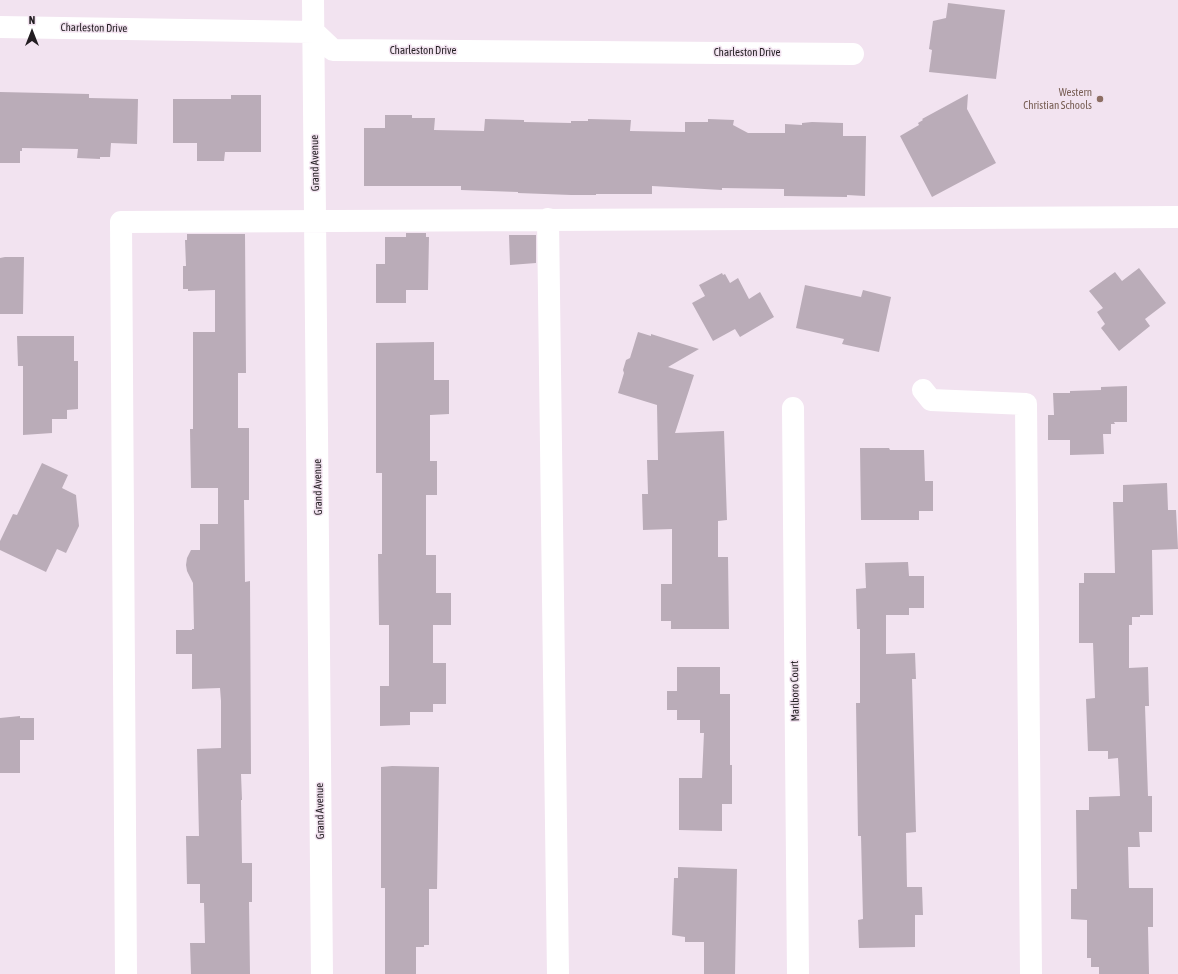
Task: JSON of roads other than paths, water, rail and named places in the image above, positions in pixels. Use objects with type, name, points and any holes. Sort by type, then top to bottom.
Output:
[{"type":"street","name":"Grand Avenue","points":[[313,0],[322,974]]},
{"type":"street","name":"Charleston Drive","points":[[0,27],[314,32],[333,50],[854,54]]},
{"type":"street","points":[[126,974],[121,222],[548,219],[1178,218]]},
{"type":"street","points":[[548,219],[558,974]]},
{"type":"street","points":[[922,390],[931,400],[1026,404],[1031,974]]},
{"type":"street","name":"Marlboro Court","points":[[793,408],[798,974]]},
{"type":"place","name":"Western Christian Schools","points":[[1100,99]]}]
